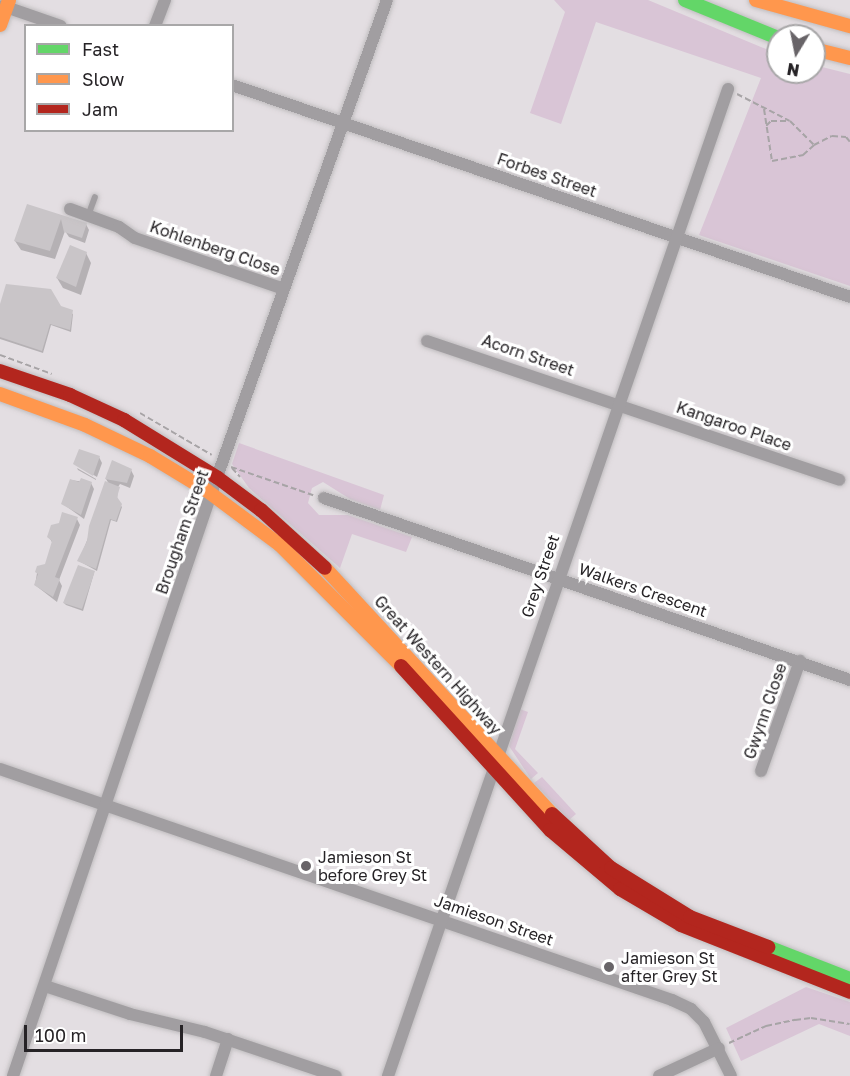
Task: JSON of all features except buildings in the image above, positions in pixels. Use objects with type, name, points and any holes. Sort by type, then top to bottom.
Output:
[{"type":"main road","points":[[685,0],[766,33]]},
{"type":"main road","points":[[756,0],[850,26]]},
{"type":"main road","points":[[0,25],[5,4]]},
{"type":"main road","points":[[826,52],[850,58]]},
{"type":"main road","name":"Great Western Highway","points":[[0,371],[117,417],[218,478],[315,557],[569,832],[648,893],[728,933],[850,980]]},
{"type":"main road","name":"Great Western Highway","points":[[0,394],[119,440],[211,494],[321,582],[492,768],[573,851],[646,906],[724,944],[850,992]]},
{"type":"street","points":[[156,24],[165,0]]},
{"type":"street","name":"Brougham Street","points":[[13,1076],[211,494],[341,123],[387,0]]},
{"type":"street","points":[[5,4],[56,24]]},
{"type":"street","name":"Forbes Street","points":[[234,86],[850,297]]},
{"type":"street","name":"Grey Street","points":[[388,1076],[617,403],[728,89]]},
{"type":"street","name":"Kohlenberg Close","points":[[70,209],[119,227],[135,238],[284,289]]},
{"type":"street","name":"Acorn Street","points":[[428,341],[617,403]]},
{"type":"street","name":"Kangaroo Place","points":[[617,403],[839,480]]},
{"type":"street","name":"Walkers Crescent","points":[[324,498],[850,680]]},
{"type":"street","name":"Gwynn Close","points":[[761,771],[800,661]]},
{"type":"street","name":"Jamieson Street","points":[[0,769],[682,1004],[704,1022],[731,1076]]},
{"type":"street","points":[[45,986],[130,1014],[228,1039],[336,1076]]},
{"type":"street","points":[[216,1076],[228,1039]]},
{"type":"street","points":[[659,1076],[719,1048]]},
{"type":"lane","points":[[88,216],[95,197]]},
{"type":"path","points":[[728,89],[790,121],[814,145]]},
{"type":"path","points":[[763,108],[772,161],[803,155],[814,145],[832,136],[846,137],[850,142]]},
{"type":"path","points":[[766,126],[779,120],[790,121]]},
{"type":"path","points":[[231,467],[324,498]]},
{"type":"path","points":[[719,1048],[766,1026],[795,1020],[812,1018],[850,1024]]},
{"type":"shaded area","points":[[554,0],[648,0],[766,49],[766,84],[826,84],[826,68],[850,74],[850,286],[699,235],[761,78],[596,22],[561,124],[530,113],[565,12]]},
{"type":"shaded area","points":[[239,443],[384,495],[380,510],[350,499],[323,482],[312,488],[308,503],[319,515],[348,515],[412,537],[406,552],[352,534],[340,568],[249,488],[232,464]]},
{"type":"shaded area","points":[[520,709],[528,712],[515,749],[538,773],[531,779],[509,746]]},
{"type":"shaded area","points":[[542,777],[576,814],[569,820],[534,783]]},
{"type":"shaded area","points":[[806,987],[850,1002],[850,1036],[819,1024],[741,1061],[726,1028]]},
{"type":"traffic: fast","points":[[685,0],[766,33]]},
{"type":"traffic: fast","points":[[768,947],[850,979]]},
{"type":"traffic: slow","points":[[0,25],[9,0]]},
{"type":"traffic: slow","points":[[756,0],[850,26]]},
{"type":"traffic: slow","points":[[826,52],[850,58]]},
{"type":"traffic: slow","points":[[0,394],[85,425],[150,456],[206,490],[280,545],[401,666]]},
{"type":"traffic: slow","points":[[325,568],[552,814]]},
{"type":"traffic: jam","points":[[0,371],[70,395],[124,420],[218,478],[261,510],[325,568]]},
{"type":"traffic: jam","points":[[401,666],[550,830],[620,889],[681,925],[850,992]]},
{"type":"traffic: jam","points":[[552,814],[611,868],[690,917],[768,947]]},
{"type":"place","name":"Jamieson St before Grey St","points":[[306,866]]},
{"type":"place","name":"Jamieson St after Grey St","points":[[609,967]]}]
